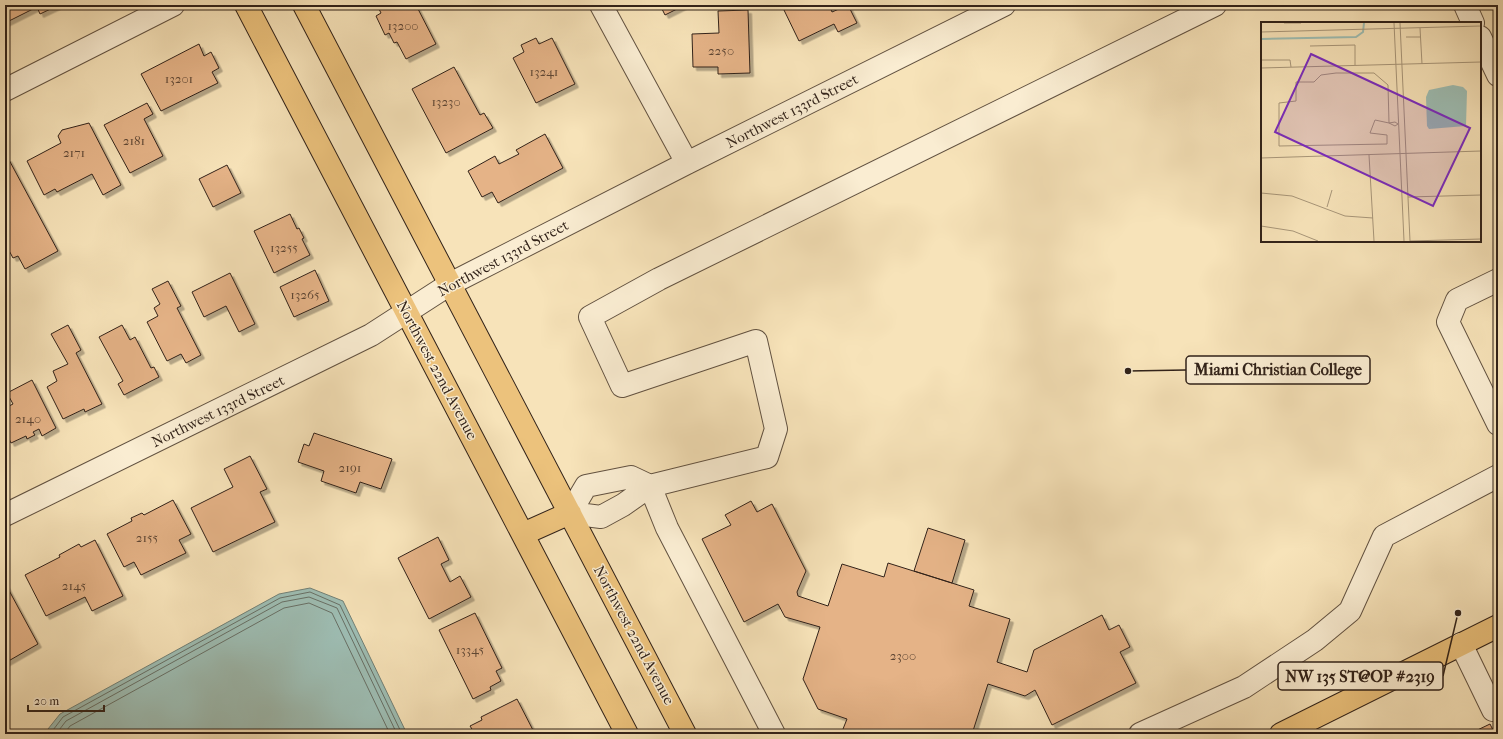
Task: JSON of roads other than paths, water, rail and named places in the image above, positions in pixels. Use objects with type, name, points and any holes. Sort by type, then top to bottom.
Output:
[{"type":"main road","name":"Northwest 22nd Avenue","points":[[246,5],[628,734]]},
{"type":"main road","name":"Northwest 22nd Avenue","points":[[304,5],[685,734]]},
{"type":"main road","points":[[523,534],[570,513]]},
{"type":"main road","points":[[1281,734],[1498,626]]},
{"type":"street","points":[[5,90],[173,5]]},
{"type":"street","points":[[601,5],[687,163]]},
{"type":"street","name":"Northwest 133rd Street","points":[[5,515],[371,335],[450,284],[687,163],[1004,5]]},
{"type":"street","points":[[774,734],[667,528],[650,486],[631,476],[586,486],[570,513],[601,517],[624,505],[650,486],[768,457],[776,429],[756,341],[622,386],[590,317],[659,279],[1215,5]]},
{"type":"street","points":[[1465,5],[1473,22]]},
{"type":"street","points":[[1481,39],[1498,75]]},
{"type":"street","points":[[1498,280],[1457,300],[1448,322],[1498,424]]},
{"type":"street","points":[[1140,734],[1244,687],[1315,640],[1350,611],[1384,536],[1498,476]]},
{"type":"street","points":[[1461,644],[1493,710]]},
{"type":"water","points":[[310,588],[343,601],[407,734],[44,734],[60,714],[279,594]]},
{"type":"place","name":"Miami Christian College","points":[[1128,371]]},
{"type":"place","name":"NW 135 ST@OP #2319","points":[[1458,613]]}]
